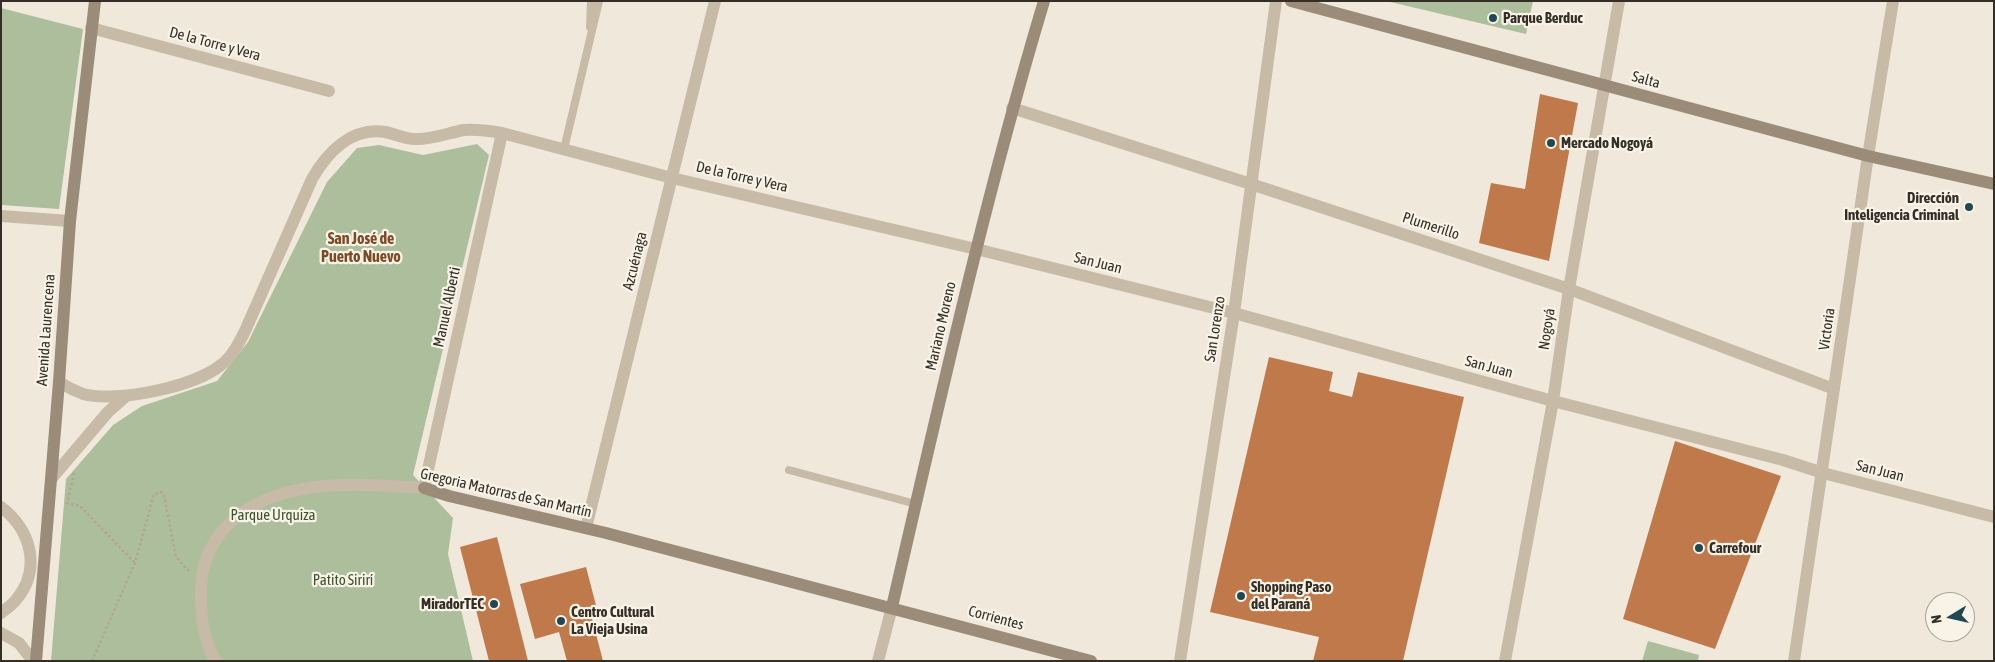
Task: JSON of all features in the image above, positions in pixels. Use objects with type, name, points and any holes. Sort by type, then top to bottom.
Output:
[{"type":"street","name":"Avenida Laurencena","points":[[34,661],[59,382],[70,221],[94,1]]},
{"type":"street","name":"Azcuénaga","points":[[586,528],[715,1]]},
{"type":"street","name":"Mariano Moreno","points":[[878,661],[976,249],[1012,108],[1044,1]]},
{"type":"street","name":"San Lorenzo","points":[[1180,661],[1234,314],[1276,1]]},
{"type":"street","name":"Salta","points":[[1291,1],[1868,156],[1994,184]]},
{"type":"street","name":"Nogoyá","points":[[1505,661],[1552,401],[1569,289],[1606,86],[1619,1]]},
{"type":"street","name":"Victoria","points":[[1794,661],[1868,156],[1893,1]]},
{"type":"street","name":"De la Torre y Vera","points":[[92,28],[329,91]]},
{"type":"street","name":"Plumerillo","points":[[1012,108],[1252,184],[1569,289],[1834,389]]},
{"type":"street","name":"De la Torre y Vera","points":[[125,397],[193,380],[225,362],[246,331],[312,179],[328,156],[343,141],[358,135],[382,132],[414,139],[465,130],[502,133],[672,178],[976,249]]},
{"type":"street","name":"Manuel Alberti","points":[[424,488],[502,133]]},
{"type":"street","points":[[1,216],[70,221]]},
{"type":"street","name":"San Juan","points":[[976,249],[1234,314],[1552,401],[1783,460],[1822,473],[1994,517]]},
{"type":"street","points":[[59,382],[84,394],[125,397]]},
{"type":"street","points":[[51,479],[108,412],[125,397]]},
{"type":"street","name":"Gregoria Matorras de San Martín","points":[[216,661],[202,628],[201,584],[206,557],[215,540],[230,522],[246,510],[275,496],[302,490],[352,485],[424,488],[449,496],[586,528],[892,607]]},
{"type":"street","points":[[1,507],[12,515],[23,529],[30,548],[31,567],[26,584],[16,600],[1,613]]},
{"type":"street","name":"Corrientes","points":[[892,607],[1091,661]]},
{"type":"street","points":[[1,633],[19,643],[34,661]]},
{"type":"lane","points":[[590,38],[589,7],[591,1]]},
{"type":"lane","points":[[564,149],[599,1]]},
{"type":"lane","points":[[789,470],[916,504]]},
{"type":"path","points":[[74,471],[67,503],[80,506],[135,562]]},
{"type":"path","points":[[92,661],[135,562],[154,494],[161,492],[164,495],[176,557],[201,584]]},
{"type":"green space","name":"Parque Berduc","points":[[1386,1],[1533,1],[1526,34]]},
{"type":"green space","points":[[1,8],[83,29],[59,209],[1,205]]},
{"type":"green space","name":"Parque Urquiza","points":[[477,144],[489,155],[413,475],[453,518],[448,554],[473,661],[51,661],[66,479],[113,425],[142,406],[217,381],[248,342],[327,182],[357,148],[379,145],[423,155]]},
{"type":"green space","points":[[1648,641],[1699,655],[1698,661],[1642,661]]},
{"type":"building","name":"Mercado Nogoyá","points":[[1540,94],[1578,103],[1549,261],[1479,243],[1491,183],[1525,189]]},
{"type":"building","points":[[1269,357],[1333,372],[1329,391],[1352,397],[1358,372],[1464,397],[1403,661],[1313,661],[1319,637],[1210,612]]},
{"type":"building","name":"Carrefour","points":[[1675,441],[1781,476],[1715,649],[1623,619]]},
{"type":"building","name":"MiradorTEC","points":[[497,537],[528,661],[489,661],[460,547]]},
{"type":"building","name":"Centro Cultural La Vieja Usina","points":[[586,567],[597,609],[590,611],[603,661],[567,661],[559,632],[535,639],[520,584]]},
{"type":"place","name":"Parque Berduc","points":[[1493,18]]},
{"type":"place","name":"Mercado Nogoyá","points":[[1551,143]]},
{"type":"place","name":"Dirección Inteligencia Criminal","points":[[1969,207]]},
{"type":"place","name":"Carrefour","points":[[1699,548]]},
{"type":"place","name":"Shopping Paso del Paraná","points":[[1241,596]]},
{"type":"place","name":"MiradorTEC","points":[[494,604]]},
{"type":"place","name":"Centro Cultural La Vieja Usina","points":[[561,621]]},
{"type":"district","name":"San José de Puerto Nuevo","points":[[361,248]]},
{"type":"park label","name":"Patito Sirirí","points":[[343,580]]}]
